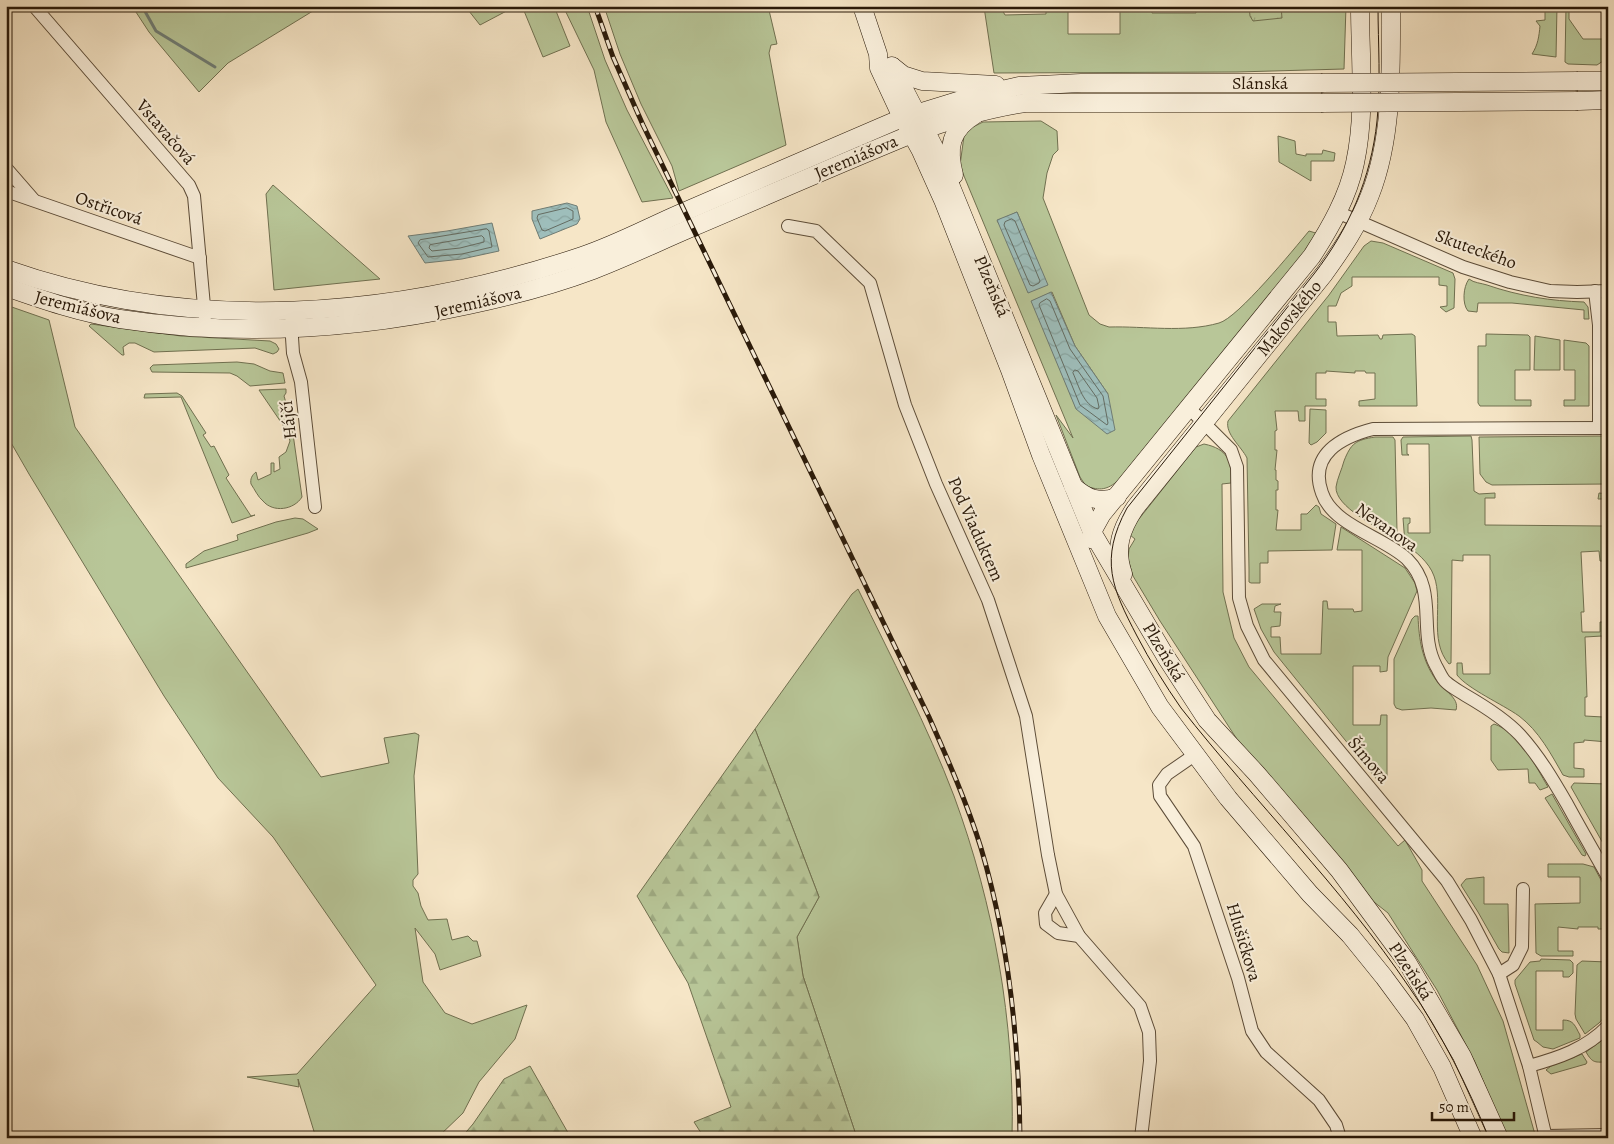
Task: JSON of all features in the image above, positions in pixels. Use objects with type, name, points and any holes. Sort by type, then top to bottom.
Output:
[{"type":"main road","name":"Plzeňská","points":[[862,6],[878,54],[879,68],[914,124],[965,221],[1092,532],[1166,657],[1207,720],[1257,774],[1338,870],[1407,962],[1462,1056],[1498,1138]]},
{"type":"main road","name":"Makovského","points":[[1086,566],[1092,532],[1102,514],[1312,256],[1332,226],[1358,150],[1361,115],[1360,6]]},
{"type":"main road","name":"Makovského","points":[[1131,598],[1118,557],[1122,531],[1135,508],[1205,424],[1324,274],[1347,243],[1359,222],[1371,194],[1385,137],[1391,71],[1391,6]]},
{"type":"main road","name":"Plzeňská","points":[[878,54],[892,66],[1067,520],[1107,616],[1160,707],[1228,798],[1310,894],[1350,935],[1415,1019],[1442,1067],[1473,1138]]},
{"type":"main road","points":[[892,66],[903,76],[922,81],[1018,86]]},
{"type":"main road","name":"Slánská","points":[[914,124],[967,98],[1018,86],[1089,83],[1608,81]]},
{"type":"main road","name":"Slánská","points":[[914,124],[1025,103],[1321,103],[1608,100]]},
{"type":"main road","points":[[965,221],[950,158],[950,148],[961,127],[984,110]]},
{"type":"main road","name":"Jeremiášova","points":[[6,269],[48,284],[124,301],[205,310],[290,312],[360,307],[437,295],[513,277],[584,256],[914,124]]},
{"type":"main road","name":"Jeremiášova","points":[[6,287],[52,303],[118,319],[205,328],[292,329],[372,323],[440,311],[517,294],[592,270],[914,124]]},
{"type":"main road","points":[[1073,486],[1084,496],[1096,500],[1104,501],[1117,496]]},
{"type":"main road","points":[[1067,520],[1092,532],[1103,534],[1122,531]]},
{"type":"street","name":"Vstavačová","points":[[34,6],[189,185],[194,196],[205,328]]},
{"type":"street","points":[[6,168],[35,201]]},
{"type":"street","name":"Ostřicová","points":[[6,191],[200,258]]},
{"type":"street","name":"Skuteckého","points":[[1338,212],[1463,266],[1510,282],[1550,291],[1601,291]]},
{"type":"street","name":"Pod Viaduktem","points":[[788,226],[816,231],[870,283],[905,405],[936,484],[988,600],[1026,716],[1048,856],[1056,894],[1079,936],[1140,1006],[1149,1032],[1150,1061],[1141,1138]]},
{"type":"street","name":"Nevanova","points":[[1601,291],[1599,325],[1603,428],[1373,429],[1345,438],[1329,450],[1321,464],[1319,478],[1322,493],[1328,506],[1350,524],[1392,548],[1407,559],[1420,576],[1426,594],[1428,646],[1435,664],[1446,682],[1491,711],[1520,734],[1542,762],[1608,877]]},
{"type":"street","name":"Hájčí","points":[[290,312],[293,352],[301,382],[315,507]]},
{"type":"street","name":"Šímova","points":[[1189,408],[1231,450],[1237,467],[1239,598],[1252,640],[1264,660],[1448,881],[1499,974],[1529,1066],[1546,1137]]},
{"type":"street","name":"Hlušičkova","points":[[1196,754],[1167,774],[1159,785],[1160,796],[1194,846],[1238,978],[1252,1031],[1266,1052],[1320,1100],[1336,1125],[1340,1138]]},
{"type":"street","points":[[1499,974],[1513,965],[1522,947],[1523,889]]},
{"type":"street","points":[[1056,894],[1045,912],[1046,924],[1058,933],[1079,936]]},
{"type":"street","points":[[1529,1066],[1569,1054],[1586,1044],[1608,1026]]},
{"type":"street","points":[[1546,1137],[1608,1135]]},
{"type":"green space","points":[[132,6],[321,6],[228,63],[199,92],[149,32]]},
{"type":"green space","points":[[465,6],[516,6],[480,25]]},
{"type":"green space","points":[[522,6],[554,6],[570,46],[543,57]]},
{"type":"green space","points":[[563,6],[587,6],[605,60],[627,110],[673,198],[642,202],[606,122],[594,70]]},
{"type":"green space","points":[[604,6],[768,6],[777,44],[771,45],[769,53],[786,145],[679,191],[672,166],[641,104],[620,54]]},
{"type":"green space","points":[[1046,6],[1068,6],[1068,34],[1120,34],[1120,6],[1143,6],[1144,8],[1152,8],[1152,13],[1196,13],[1196,6],[1346,6],[1344,69],[1237,72],[994,73],[984,7],[1001,8],[1005,15],[1046,14]]},
{"type":"green space","points":[[1249,6],[1281,6],[1282,18],[1253,21],[1250,16]]},
{"type":"green space","points":[[1545,6],[1557,6],[1556,57],[1532,54],[1537,44],[1540,30],[1540,26],[1536,21],[1545,20]]},
{"type":"green space","points":[[1566,6],[1569,6],[1569,19],[1583,39],[1608,39],[1608,61],[1603,61],[1597,65],[1568,64],[1565,62]]},
{"type":"green space","points":[[1041,121],[1057,131],[1058,150],[1053,155],[1047,173],[1043,198],[1089,315],[1100,324],[1109,327],[1192,328],[1219,323],[1239,309],[1252,296],[1309,231],[1319,234],[1119,480],[1107,488],[1095,489],[1086,486],[1080,477],[1056,415],[1073,438],[960,165],[964,136],[973,127],[983,122]],"holes":[[[1017,212],[1047,285],[997,221]],[[1052,292],[1075,346],[1108,394],[1076,408],[1032,301]]]},
{"type":"green space","points":[[1278,136],[1295,141],[1296,154],[1306,156],[1306,154],[1322,154],[1323,150],[1335,153],[1334,161],[1311,161],[1311,181],[1279,162]]},
{"type":"green space","points":[[273,185],[380,279],[274,290],[266,194]]},
{"type":"green space","points":[[1371,241],[1383,243],[1453,273],[1455,279],[1454,308],[1446,312],[1440,307],[1447,306],[1447,286],[1439,285],[1439,277],[1352,277],[1352,286],[1341,293],[1336,306],[1328,306],[1328,322],[1336,322],[1337,336],[1378,335],[1382,339],[1383,335],[1412,334],[1415,336],[1417,406],[1359,406],[1359,401],[1375,399],[1375,373],[1366,373],[1365,371],[1355,371],[1355,373],[1326,371],[1326,373],[1316,373],[1316,399],[1326,399],[1326,406],[1305,406],[1305,421],[1299,421],[1298,411],[1275,411],[1277,430],[1275,431],[1275,450],[1277,450],[1275,470],[1276,480],[1278,481],[1278,490],[1276,490],[1276,510],[1278,510],[1276,530],[1301,530],[1301,514],[1307,514],[1316,505],[1319,507],[1321,514],[1336,524],[1332,550],[1268,551],[1268,563],[1260,563],[1260,583],[1251,583],[1249,582],[1247,458],[1231,435],[1228,421],[1329,295],[1364,246]]},
{"type":"green space","points":[[1469,279],[1523,295],[1584,302],[1588,307],[1589,319],[1584,319],[1584,310],[1512,303],[1478,303],[1477,312],[1468,311],[1464,295],[1465,286]]},
{"type":"green space","points":[[6,305],[49,320],[75,427],[321,777],[389,763],[384,738],[415,733],[419,735],[414,776],[418,874],[413,880],[413,886],[418,893],[421,906],[428,920],[447,919],[452,940],[468,936],[473,941],[477,941],[481,956],[440,970],[435,954],[415,928],[423,982],[445,1013],[472,1024],[527,1005],[515,1039],[479,1082],[463,1113],[437,1138],[316,1138],[298,1079],[299,1087],[247,1077],[297,1074],[376,985],[273,837],[218,778],[164,696],[6,434]]},
{"type":"green space","points":[[91,324],[181,336],[270,341],[276,344],[279,349],[273,354],[255,348],[154,352],[135,343],[129,343],[123,347],[124,355],[122,355],[89,326]]},
{"type":"green space","points":[[1486,334],[1528,335],[1530,337],[1530,370],[1515,370],[1515,400],[1531,400],[1531,406],[1480,406],[1478,403],[1478,346],[1486,346]]},
{"type":"green space","points":[[1535,336],[1560,340],[1560,370],[1534,370]]},
{"type":"green space","points":[[1564,340],[1586,343],[1589,346],[1589,406],[1564,406],[1564,400],[1575,400],[1575,370],[1564,370]]},
{"type":"green space","points":[[237,362],[254,364],[270,371],[283,373],[285,383],[250,386],[230,373],[152,372],[150,368],[153,365]]},
{"type":"green space","points":[[286,389],[284,396],[291,420],[302,497],[294,505],[278,508],[267,505],[261,499],[251,484],[251,480],[256,472],[258,480],[271,474],[271,463],[274,463],[274,472],[280,469],[279,457],[286,452],[290,441],[287,431],[259,390]]},
{"type":"green space","points":[[177,393],[182,396],[206,433],[203,435],[211,447],[214,446],[229,475],[226,478],[251,516],[255,515],[232,523],[181,397],[144,398],[145,394]]},
{"type":"green space","points":[[1310,409],[1326,410],[1326,433],[1311,445],[1309,443]]},
{"type":"green space","points":[[1471,436],[1474,491],[1479,494],[1495,493],[1495,498],[1485,498],[1485,525],[1604,526],[1604,499],[1598,499],[1599,493],[1608,494],[1608,561],[1600,561],[1599,551],[1581,552],[1584,612],[1581,612],[1582,632],[1600,632],[1600,622],[1608,622],[1608,646],[1603,646],[1602,636],[1585,637],[1587,697],[1585,697],[1585,716],[1603,717],[1603,707],[1608,707],[1608,742],[1584,740],[1584,742],[1574,743],[1574,768],[1584,769],[1584,777],[1563,775],[1544,743],[1526,722],[1512,711],[1469,686],[1457,675],[1457,663],[1462,663],[1463,674],[1490,674],[1490,555],[1463,555],[1463,561],[1452,560],[1451,663],[1449,664],[1439,644],[1438,598],[1434,576],[1426,562],[1405,544],[1403,518],[1410,518],[1408,533],[1430,533],[1429,444],[1407,444],[1407,454],[1409,455],[1402,455],[1401,440],[1403,437]]},
{"type":"green space","points":[[1605,436],[1607,438],[1607,484],[1492,485],[1486,482],[1480,474],[1479,437]]},
{"type":"green space","points":[[1393,437],[1395,440],[1397,531],[1393,537],[1358,516],[1342,502],[1336,487],[1344,461],[1352,446],[1363,439]]},
{"type":"green space","points":[[1204,444],[1212,446],[1223,453],[1227,457],[1231,468],[1231,483],[1222,484],[1223,592],[1234,638],[1249,667],[1398,846],[1405,840],[1422,870],[1422,881],[1477,965],[1503,1021],[1536,1138],[1507,1138],[1475,1062],[1437,990],[1388,913],[1369,898],[1244,750],[1133,576],[1128,559],[1129,549],[1135,539],[1130,535],[1131,529],[1196,447]]},
{"type":"green space","points":[[295,518],[303,519],[318,529],[186,568],[186,564],[204,551],[238,540],[237,535],[276,522]]},
{"type":"green space","points":[[1341,527],[1405,568],[1415,583],[1417,591],[1388,657],[1387,671],[1380,672],[1380,666],[1353,666],[1353,725],[1380,725],[1381,715],[1387,715],[1387,778],[1382,783],[1379,782],[1274,652],[1261,629],[1254,609],[1262,604],[1281,604],[1275,606],[1274,612],[1281,612],[1280,626],[1271,627],[1271,637],[1280,637],[1281,654],[1321,654],[1323,601],[1327,601],[1328,609],[1362,611],[1362,550],[1337,550]]},
{"type":"green space","points":[[858,589],[932,743],[954,796],[980,879],[991,922],[1006,1008],[1012,1094],[1012,1138],[857,1138],[803,976],[797,937],[819,897],[755,729],[852,594]]},
{"type":"green space","points":[[1415,616],[1418,616],[1420,642],[1427,665],[1436,680],[1456,702],[1456,710],[1431,708],[1402,710],[1396,708],[1394,704],[1394,659]]},
{"type":"green space","points":[[1494,724],[1503,728],[1519,742],[1548,787],[1540,790],[1535,783],[1529,783],[1528,769],[1498,770],[1491,760],[1491,726]]},
{"type":"green space","points":[[755,729],[819,897],[797,937],[803,976],[857,1138],[707,1138],[703,1136],[694,1122],[731,1107],[688,983],[637,896]]},
{"type":"green space","points":[[1574,783],[1608,784],[1608,852],[1571,787]]},
{"type":"green space","points":[[1552,794],[1586,854],[1585,856],[1582,855],[1545,798]]},
{"type":"green space","points":[[1548,864],[1583,864],[1594,867],[1608,893],[1607,929],[1598,929],[1598,927],[1578,927],[1578,929],[1558,927],[1558,951],[1573,951],[1573,956],[1541,956],[1536,953],[1535,904],[1580,903],[1580,877],[1548,877]]},
{"type":"green space","points":[[1484,877],[1484,904],[1508,904],[1509,953],[1502,952],[1499,949],[1461,885],[1466,879]]},
{"type":"green space","points":[[1541,959],[1570,960],[1573,963],[1573,973],[1569,977],[1563,977],[1563,971],[1536,971],[1536,1030],[1563,1030],[1563,1020],[1567,1020],[1574,1024],[1580,1035],[1580,1038],[1553,1049],[1543,1047],[1534,1040],[1515,984],[1515,980],[1530,962],[1540,961]]},
{"type":"green space","points":[[1582,961],[1608,962],[1608,1013],[1585,1034],[1575,1014],[1577,965]]},
{"type":"green space","points":[[1605,1038],[1608,1041],[1608,1062],[1595,1062],[1586,1052]]},
{"type":"green space","points":[[1582,1054],[1587,1062],[1586,1064],[1551,1074],[1546,1070],[1551,1066]]},
{"type":"green space","points":[[530,1066],[571,1138],[461,1138],[504,1079]]},
{"type":"water","points":[[567,203],[577,206],[580,219],[577,224],[540,239],[532,219],[532,211]]},
{"type":"water","points":[[1017,212],[1048,285],[1028,293],[997,220]]},
{"type":"water","points":[[492,223],[499,251],[462,259],[425,263],[408,236],[447,231]]},
{"type":"water","points":[[1051,292],[1075,346],[1108,394],[1115,430],[1107,434],[1076,409],[1031,301]]},
{"type":"waterway","points":[[142,6],[156,31],[215,67]]},
{"type":"tram line","points":[[1378,6],[1379,78],[1377,121],[1370,163],[1348,221],[1327,257],[1314,274],[1127,508],[1118,526],[1113,543],[1112,574],[1115,588],[1128,619],[1152,664],[1181,708],[1356,915],[1421,1005],[1463,1079],[1489,1138]]},
{"type":"railway","points":[[595,6],[613,57],[643,125],[929,717],[970,815],[991,883],[1011,992],[1015,1028],[1020,1138]]}]
